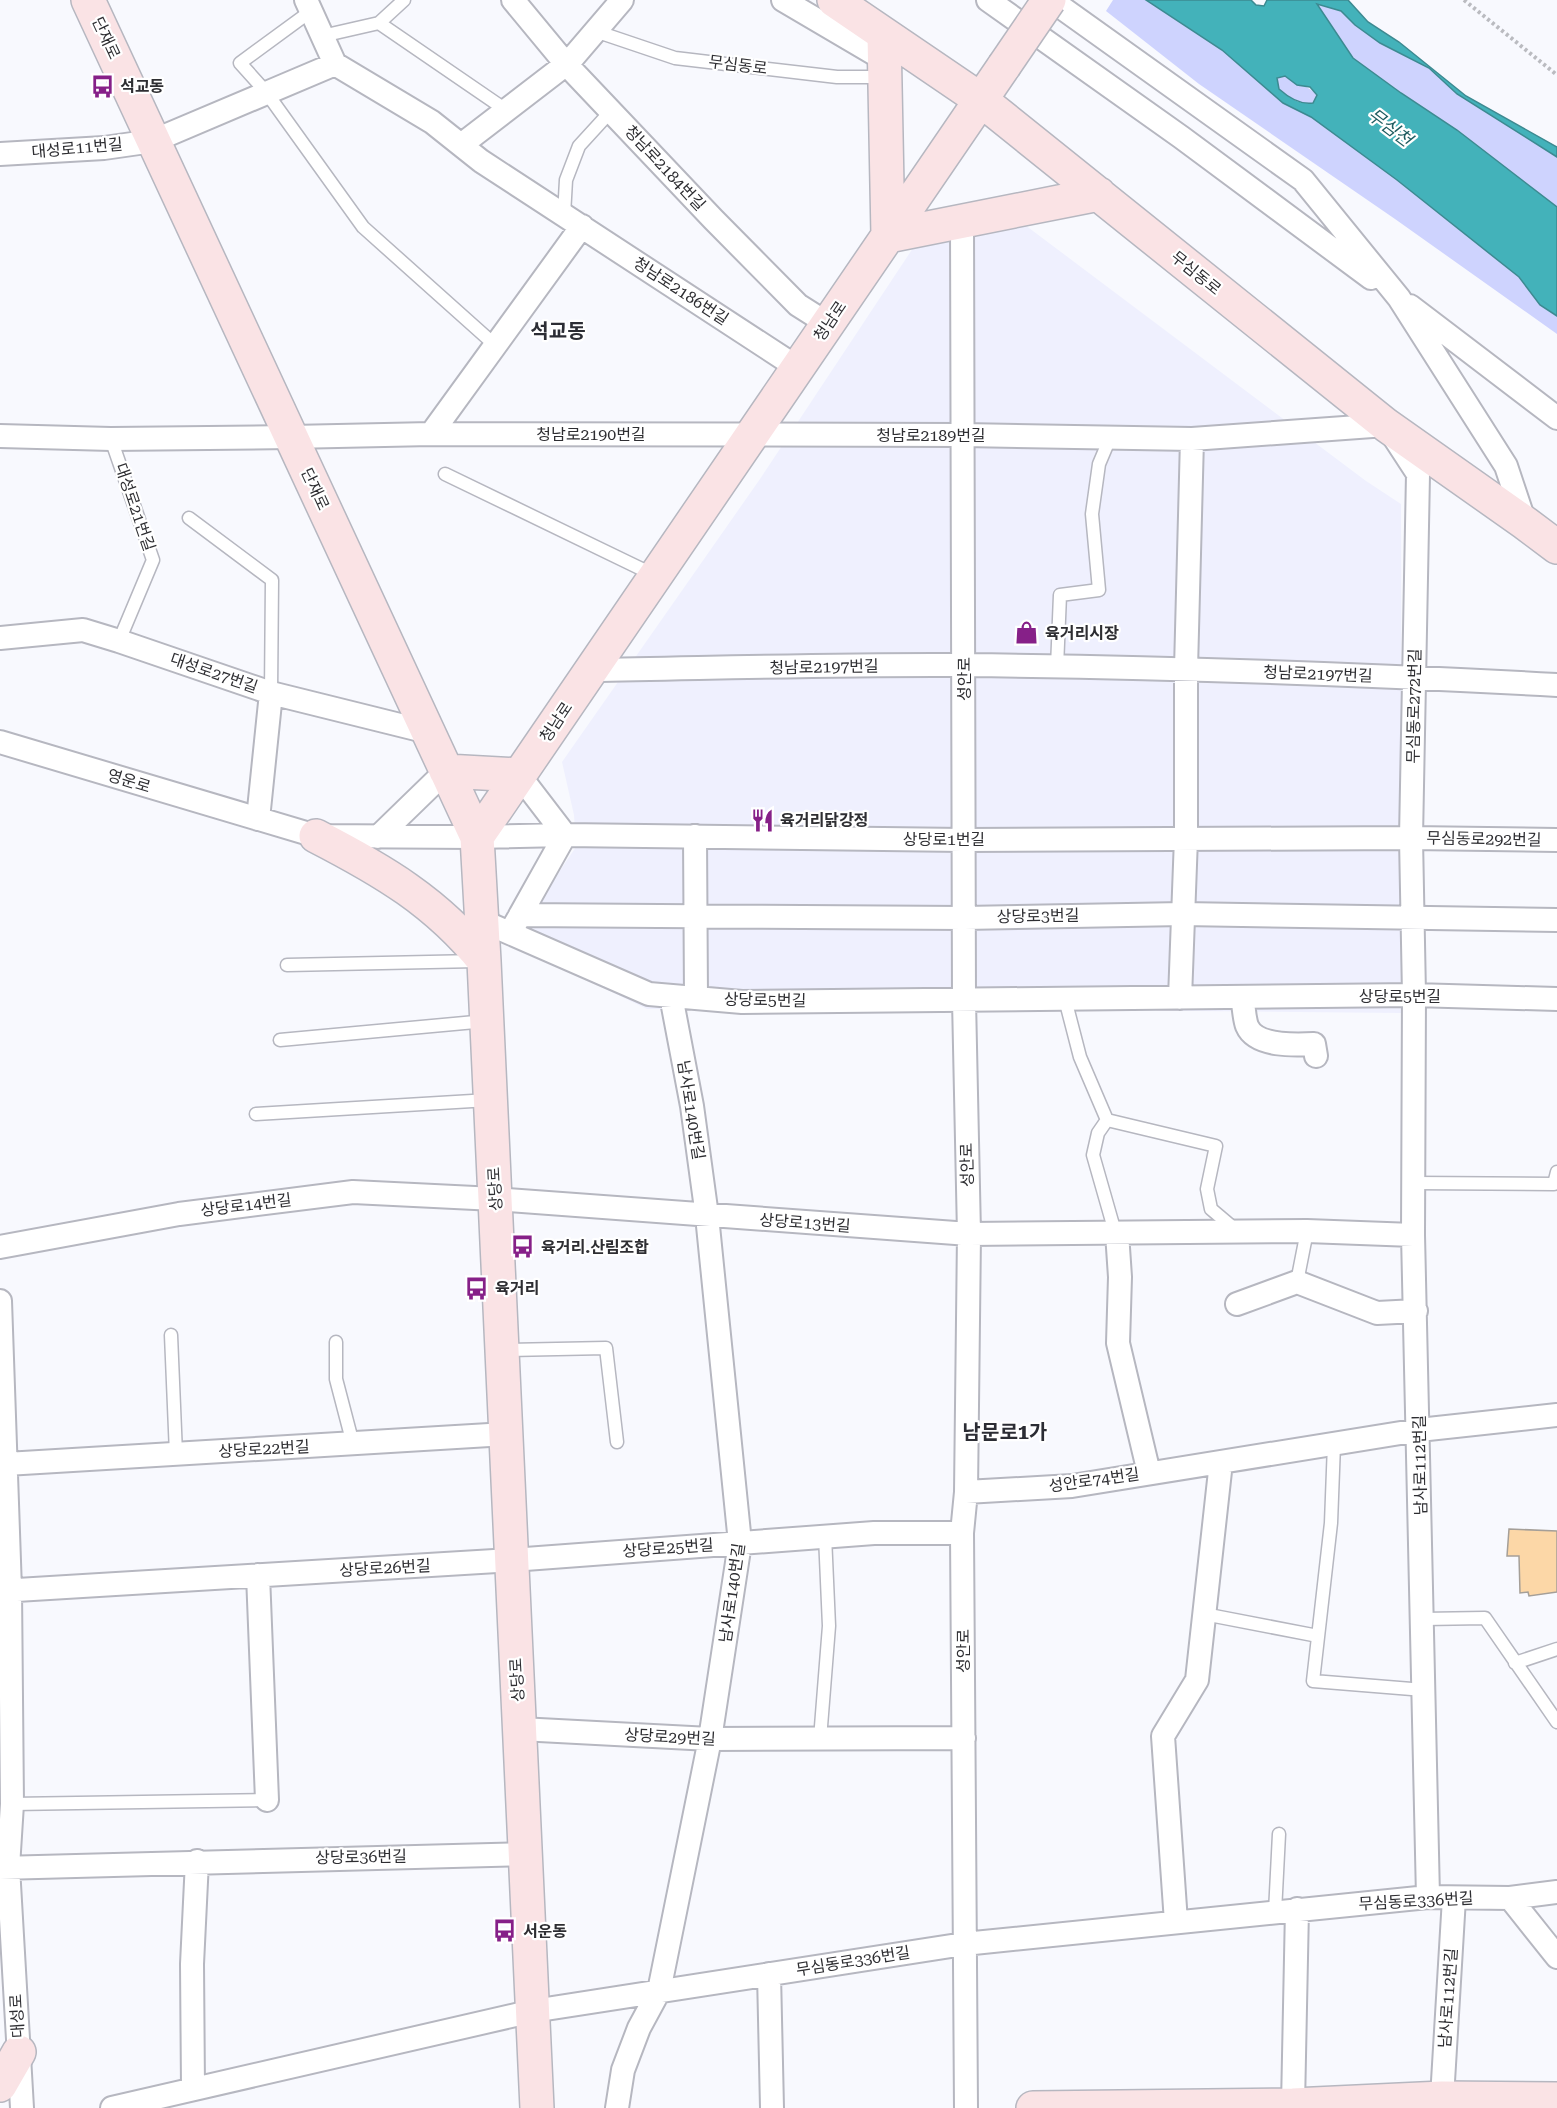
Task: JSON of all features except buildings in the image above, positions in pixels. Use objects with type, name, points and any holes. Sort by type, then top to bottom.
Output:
[{"type":"street","name":"단재로","points":[[88,0],[477,837]]},
{"type":"street","name":"청남로2184번길","points":[[513,0],[566,64],[798,305],[828,324]]},
{"type":"street","points":[[461,145],[566,64],[622,0]]},
{"type":"street","name":"무심동로","points":[[783,0],[885,57],[981,100],[1386,425],[1557,548]]},
{"type":"street","name":"무심동로","points":[[834,0],[885,57]]},
{"type":"street","points":[[988,0],[1181,137],[1557,418]]},
{"type":"street","points":[[1050,0],[1303,180],[1399,298],[1506,466],[1525,523]]},
{"type":"street","name":"청남로","points":[[477,837],[1050,0]]},
{"type":"street","points":[[153,141],[335,64],[308,5]]},
{"type":"street","points":[[885,57],[888,236],[1099,194]]},
{"type":"street","name":"청남로2186번길","points":[[335,64],[432,122],[481,161],[798,368]]},
{"type":"street","name":"대성로11번길","points":[[0,154],[104,148],[153,141]]},
{"type":"street","points":[[431,434],[495,345],[573,221]]},
{"type":"street","name":"성안로","points":[[962,222],[964,1000],[969,1234],[966,1492],[962,1533],[966,2108]]},
{"type":"street","name":"청남로2189번길","points":[[752,435],[964,435],[1192,439],[1386,425]]},
{"type":"street","name":"무심동로272번길","points":[[1386,425],[1418,474],[1411,838],[1414,995]]},
{"type":"street","name":"청남로2190번길","points":[[291,437],[431,434],[752,435]]},
{"type":"street","name":"대성로21번길","points":[[0,436],[111,439],[291,437]]},
{"type":"street","points":[[1180,998],[1186,838],[1186,669],[1192,439]]},
{"type":"street","name":"대성로27번길","points":[[0,638],[83,630],[119,640],[271,693],[428,732]]},
{"type":"street","name":"청남로2197번길","points":[[591,670],[963,665],[1186,669],[1414,677],[1557,685]]},
{"type":"street","points":[[258,819],[271,693]]},
{"type":"street","name":"영운로","points":[[0,742],[315,836],[477,837]]},
{"type":"street","points":[[378,837],[446,771],[519,776],[565,835],[515,924]]},
{"type":"street","name":"상당로1번길","points":[[477,837],[565,835],[963,840],[1411,838]]},
{"type":"street","points":[[315,836],[396,880],[434,908],[456,928],[484,961]]},
{"type":"street","name":"상당로","points":[[477,837],[537,2108]]},
{"type":"street","points":[[695,837],[696,998]]},
{"type":"street","name":"무심동로292번길","points":[[1411,838],[1557,840]]},
{"type":"street","name":"상당로3번길","points":[[515,924],[695,918],[964,918],[1183,914],[1557,920]]},
{"type":"street","name":"상당로5번길","points":[[480,920],[515,924],[649,993],[742,1002],[1414,995],[1557,999]]},
{"type":"street","name":"남사로112번길","points":[[1414,995],[1413,1234],[1428,1897]]},
{"type":"street","name":"남사로140번길","points":[[617,2108],[623,2070],[639,2028],[659,1991],[710,1739],[740,1543],[707,1216],[692,1106],[671,996]]},
{"type":"street","points":[[1242,997],[1247,1026],[1256,1037],[1287,1045],[1314,1044],[1316,1056]]},
{"type":"street","name":"상당로14번길","points":[[0,1247],[179,1214],[353,1192],[495,1199]]},
{"type":"street","name":"상당로13번길","points":[[495,1199],[969,1234],[1307,1231],[1413,1234]]},
{"type":"street","points":[[1116,1233],[1120,1277],[1118,1343],[1149,1473]]},
{"type":"street","points":[[1237,1304],[1297,1282],[1377,1313],[1416,1311]]},
{"type":"street","name":"대성로","points":[[0,1301],[2,1431],[6,1464],[8,1812],[4,1867],[22,2108]]},
{"type":"street","name":"성안로74번길","points":[[966,1492],[1072,1486],[1419,1430],[1557,1415]]},
{"type":"street","name":"상당로22번길","points":[[6,1464],[506,1434]]},
{"type":"street","points":[[1176,1922],[1163,1736],[1197,1680],[1221,1462]]},
{"type":"street","name":"상당로25번길","points":[[512,1560],[825,1536],[898,1532],[962,1533]]},
{"type":"street","name":"상당로26번길","points":[[5,1590],[512,1560]]},
{"type":"street","points":[[258,1575],[267,1800]]},
{"type":"street","name":"상당로29번길","points":[[520,1729],[710,1739],[964,1738]]},
{"type":"street","name":"상당로36번길","points":[[4,1867],[525,1854]]},
{"type":"street","points":[[193,2089],[192,1964],[197,1861]]},
{"type":"street","name":"무심동로336번길","points":[[533,2011],[964,1944],[1428,1897],[1510,1898],[1557,1892]]},
{"type":"street","name":"남사로112번길","points":[[1442,2098],[1454,1898]]},
{"type":"street","points":[[1510,1898],[1557,1957]]},
{"type":"street","points":[[1286,1911],[1293,2105]]},
{"type":"street","points":[[769,1974],[772,2108]]},
{"type":"street","points":[[112,2108],[533,2011]]},
{"type":"street","points":[[0,2085],[19,2052]]},
{"type":"street","points":[[1033,2108],[1293,2105],[1442,2098],[1557,2099]]},
{"type":"lane","points":[[322,36],[379,23],[404,0]]},
{"type":"lane","points":[[308,5],[240,63],[266,92],[363,227],[495,345]]},
{"type":"lane","points":[[379,23],[506,110]]},
{"type":"lane","name":"무심동로","points":[[595,32],[675,58],[837,77],[885,57]]},
{"type":"lane","points":[[573,221],[566,180],[579,146],[611,111]]},
{"type":"lane","points":[[1057,667],[1060,595],[1099,590],[1092,514],[1099,464],[1110,438]]},
{"type":"lane","name":"대성로21번길","points":[[111,439],[153,560],[119,640]]},
{"type":"lane","points":[[445,474],[655,576]]},
{"type":"lane","points":[[189,518],[272,580],[271,693]]},
{"type":"lane","points":[[286,965],[484,961]]},
{"type":"lane","points":[[1065,999],[1080,1057],[1107,1120]]},
{"type":"lane","points":[[280,1040],[487,1021]]},
{"type":"lane","points":[[256,1114],[491,1100]]},
{"type":"lane","points":[[1107,1120],[1216,1146],[1207,1189],[1211,1209],[1238,1232]]},
{"type":"lane","points":[[1107,1120],[1098,1133],[1093,1155],[1116,1233]]},
{"type":"lane","points":[[1414,1183],[1554,1184],[1557,1172]]},
{"type":"lane","points":[[1297,1282],[1307,1231]]},
{"type":"lane","points":[[171,1335],[176,1454]]},
{"type":"lane","points":[[336,1342],[336,1379],[353,1444]]},
{"type":"lane","points":[[502,1350],[606,1348],[617,1442]]},
{"type":"lane","points":[[1334,1444],[1330,1523],[1313,1681],[1424,1690]]},
{"type":"lane","points":[[820,1739],[829,1626],[825,1536]]},
{"type":"lane","points":[[1204,1614],[1318,1636]]},
{"type":"lane","points":[[1423,1619],[1485,1618],[1557,1722]]},
{"type":"lane","points":[[1515,1663],[1557,1649]]},
{"type":"lane","points":[[8,1812],[267,1800]]},
{"type":"lane","points":[[1279,1834],[1286,1911]]},
{"type":"path","points":[[1464,0],[1557,75]]},
{"type":"shaded area","points":[[1113,0],[1146,0],[1222,50],[1283,103],[1311,117],[1397,180],[1519,277],[1540,305],[1557,316],[1557,334],[1199,84],[1106,11]]},
{"type":"shaded area","points":[[1316,3],[1341,11],[1355,25],[1380,43],[1429,68],[1457,94],[1557,157],[1557,207],[1457,130],[1353,58]]},
{"type":"shaded area","points":[[1285,76],[1317,95],[1313,103],[1294,100],[1281,92],[1277,78]]},
{"type":"shaded area","name":"육거리시장","points":[[1021,222],[1366,481],[1401,504],[1402,1013],[992,1009],[647,1009],[529,952],[525,922],[576,847],[574,815],[562,762],[760,479],[917,242]]},
{"type":"water","name":"무심천","points":[[1146,0],[1251,0],[1256,5],[1264,6],[1267,0],[1348,0],[1368,22],[1399,42],[1466,96],[1557,147],[1557,157],[1457,94],[1429,68],[1380,43],[1355,25],[1341,11],[1317,4],[1353,58],[1457,130],[1557,207],[1557,316],[1540,305],[1519,277],[1397,180],[1311,117],[1283,103],[1222,50]],"holes":[[[1285,76],[1297,85],[1310,87],[1317,95],[1313,103],[1299,102],[1287,95],[1279,89],[1277,78]]]},
{"type":"place","name":"석교동","points":[[102,86]]},
{"type":"place","name":"육거리시장","points":[[1027,633]]},
{"type":"place","name":"육거리닭강정","points":[[762,820]]},
{"type":"place","name":"육거리.산림조합","points":[[523,1247]]},
{"type":"place","name":"육거리","points":[[477,1288]]},
{"type":"place","name":"서운동","points":[[505,1931]]},
{"type":"district","name":"석교동","points":[[558,331]]},
{"type":"district","name":"남문로1가","points":[[1005,1432]]}]
